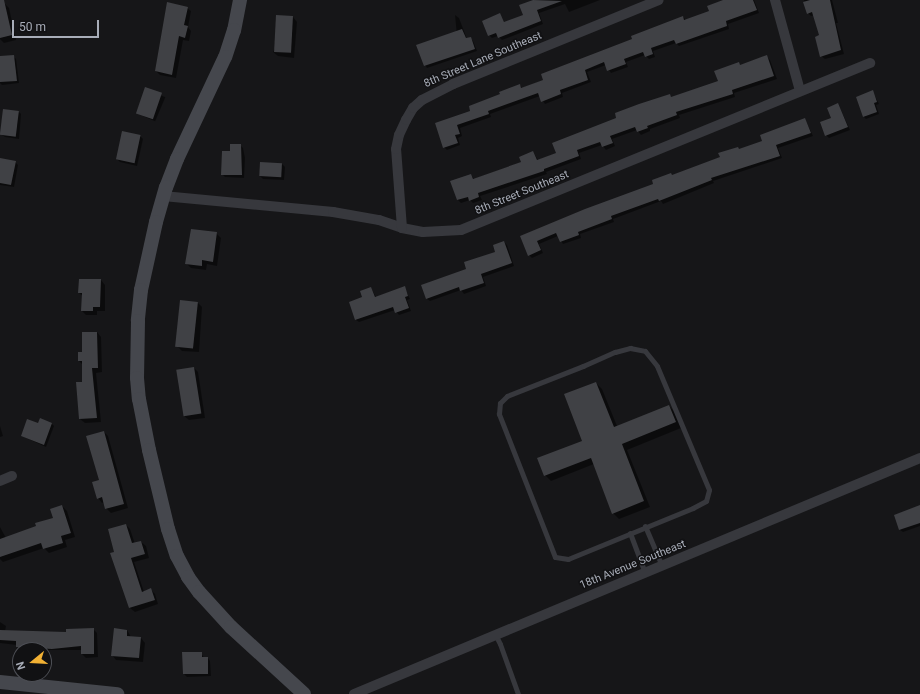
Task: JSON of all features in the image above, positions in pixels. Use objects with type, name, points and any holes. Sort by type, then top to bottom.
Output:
[{"type":"street","points":[[240,0],[234,30],[225,57],[177,159],[163,196],[142,290],[138,321],[137,378],[139,399],[149,450],[168,529],[177,556],[199,592],[231,627],[304,694]]},
{"type":"street","name":"8th Street Lane Southeast","points":[[402,228],[396,149],[399,135],[413,108],[422,100],[453,84],[658,0]]},
{"type":"street","points":[[775,0],[800,91]]},
{"type":"street","name":"8th Street Southeast","points":[[163,196],[333,212],[379,220],[402,228],[422,232],[461,230],[870,62]]},
{"type":"street","name":"18th Avenue Southeast","points":[[354,694],[920,458]]},
{"type":"street","points":[[0,481],[12,476]]},
{"type":"street","points":[[0,682],[117,694]]},
{"type":"lane","points":[[630,348],[645,351],[657,366],[709,490],[706,501],[645,526],[568,559],[555,557],[499,414],[500,402],[506,396],[584,366],[615,352],[630,348]]},
{"type":"lane","points":[[645,526],[662,566]]},
{"type":"lane","points":[[630,533],[645,573]]},
{"type":"lane","points":[[495,634],[518,694]]},
{"type":"building","points":[[0,0],[4,0],[12,35],[0,38]]},
{"type":"building","points":[[533,0],[562,1],[537,10],[541,21],[498,38],[496,33],[488,36],[482,21],[500,13],[504,22],[523,15],[519,5]]},
{"type":"building","points":[[723,0],[753,0],[757,10],[726,21],[727,26],[676,44],[674,40],[651,48],[653,54],[645,57],[643,52],[624,59],[626,64],[607,71],[604,62],[585,70],[588,80],[560,90],[561,94],[541,102],[538,93],[488,111],[489,114],[457,125],[460,134],[455,135],[458,143],[443,148],[435,123],[470,111],[469,106],[500,94],[499,92],[520,84],[521,88],[543,80],[541,74],[632,39],[631,36],[683,16],[684,20],[709,11],[707,6]]},
{"type":"building","points":[[810,0],[830,0],[841,50],[820,57],[815,37],[819,35],[812,12],[807,14],[803,2]]},
{"type":"building","points":[[167,2],[188,7],[184,25],[188,26],[185,38],[179,36],[172,75],[155,71]]},
{"type":"building","points":[[276,15],[293,16],[291,53],[274,52]]},
{"type":"building","points":[[462,29],[466,38],[471,37],[475,49],[424,66],[416,45]]},
{"type":"building","points":[[14,55],[17,81],[0,82],[0,56]]},
{"type":"building","points":[[767,55],[774,76],[732,90],[733,94],[676,112],[677,115],[647,126],[648,128],[637,132],[635,127],[610,136],[613,143],[602,147],[600,142],[577,150],[579,156],[544,169],[544,171],[478,193],[479,197],[469,201],[468,197],[457,200],[450,181],[471,174],[473,179],[521,162],[519,157],[533,151],[537,160],[556,153],[552,143],[616,118],[615,113],[670,94],[671,97],[718,81],[714,71],[739,62],[740,65]]},
{"type":"building","points":[[145,87],[162,93],[153,119],[136,113]]},
{"type":"building","points":[[873,90],[877,102],[874,103],[877,112],[863,117],[856,97]]},
{"type":"building","points":[[838,103],[848,127],[825,136],[820,122],[831,118],[827,108]]},
{"type":"building","points":[[3,109],[19,111],[16,137],[0,135]]},
{"type":"building","points":[[805,118],[811,133],[776,145],[780,156],[711,178],[712,180],[659,201],[658,199],[611,216],[612,219],[578,232],[579,235],[560,242],[556,233],[537,241],[541,250],[528,256],[520,236],[585,209],[653,184],[652,180],[671,173],[672,175],[720,157],[718,153],[738,147],[739,149],[762,141],[760,135]]},
{"type":"building","points":[[122,131],[141,135],[135,163],[116,159]]},
{"type":"building","points":[[230,144],[241,144],[242,175],[221,175],[222,151],[230,151]]},
{"type":"building","points":[[0,158],[16,161],[11,185],[0,183]]},
{"type":"building","points":[[260,162],[282,163],[281,177],[259,176]]},
{"type":"building","points":[[191,229],[217,232],[213,262],[202,260],[202,266],[185,264]]},
{"type":"building","points":[[504,241],[512,263],[481,274],[484,283],[460,291],[459,287],[426,299],[421,285],[466,269],[464,262],[495,252],[493,245]]},
{"type":"building","points":[[79,279],[101,279],[100,307],[93,307],[93,311],[81,311],[82,293],[78,293]]},
{"type":"building","points":[[405,286],[408,296],[405,297],[409,308],[395,313],[393,307],[355,320],[349,302],[362,297],[360,291],[371,287],[375,297]]},
{"type":"building","points":[[180,300],[198,302],[193,349],[175,347]]},
{"type":"building","points":[[82,332],[97,332],[98,368],[92,368],[97,418],[79,419],[76,382],[82,382],[82,361],[78,361],[78,352],[82,352]]},
{"type":"building","points":[[194,367],[201,413],[184,416],[176,370]]},
{"type":"building","points":[[596,382],[614,427],[669,405],[676,422],[622,444],[644,501],[612,514],[591,458],[544,476],[537,458],[582,441],[564,394]]},
{"type":"building","points":[[40,418],[52,423],[44,445],[21,436],[27,419],[38,423]]},
{"type":"building","points":[[104,431],[124,504],[105,509],[102,497],[97,499],[92,482],[99,480],[86,436]]},
{"type":"building","points":[[62,505],[71,533],[61,536],[63,543],[43,549],[41,543],[0,557],[0,539],[36,526],[35,523],[53,518],[50,509]]},
{"type":"building","points":[[920,505],[920,523],[899,530],[894,515]]},
{"type":"building","points":[[126,524],[132,543],[141,541],[145,554],[131,558],[142,592],[151,588],[155,600],[129,608],[110,553],[114,552],[108,529]]},
{"type":"building","points":[[94,628],[94,654],[81,654],[81,646],[52,649],[52,642],[16,642],[0,640],[0,630],[66,632],[66,629]]},
{"type":"building","points":[[114,628],[127,630],[127,636],[141,637],[139,658],[111,656]]},
{"type":"building","points":[[182,652],[202,652],[202,657],[208,657],[208,674],[183,674]]}]
